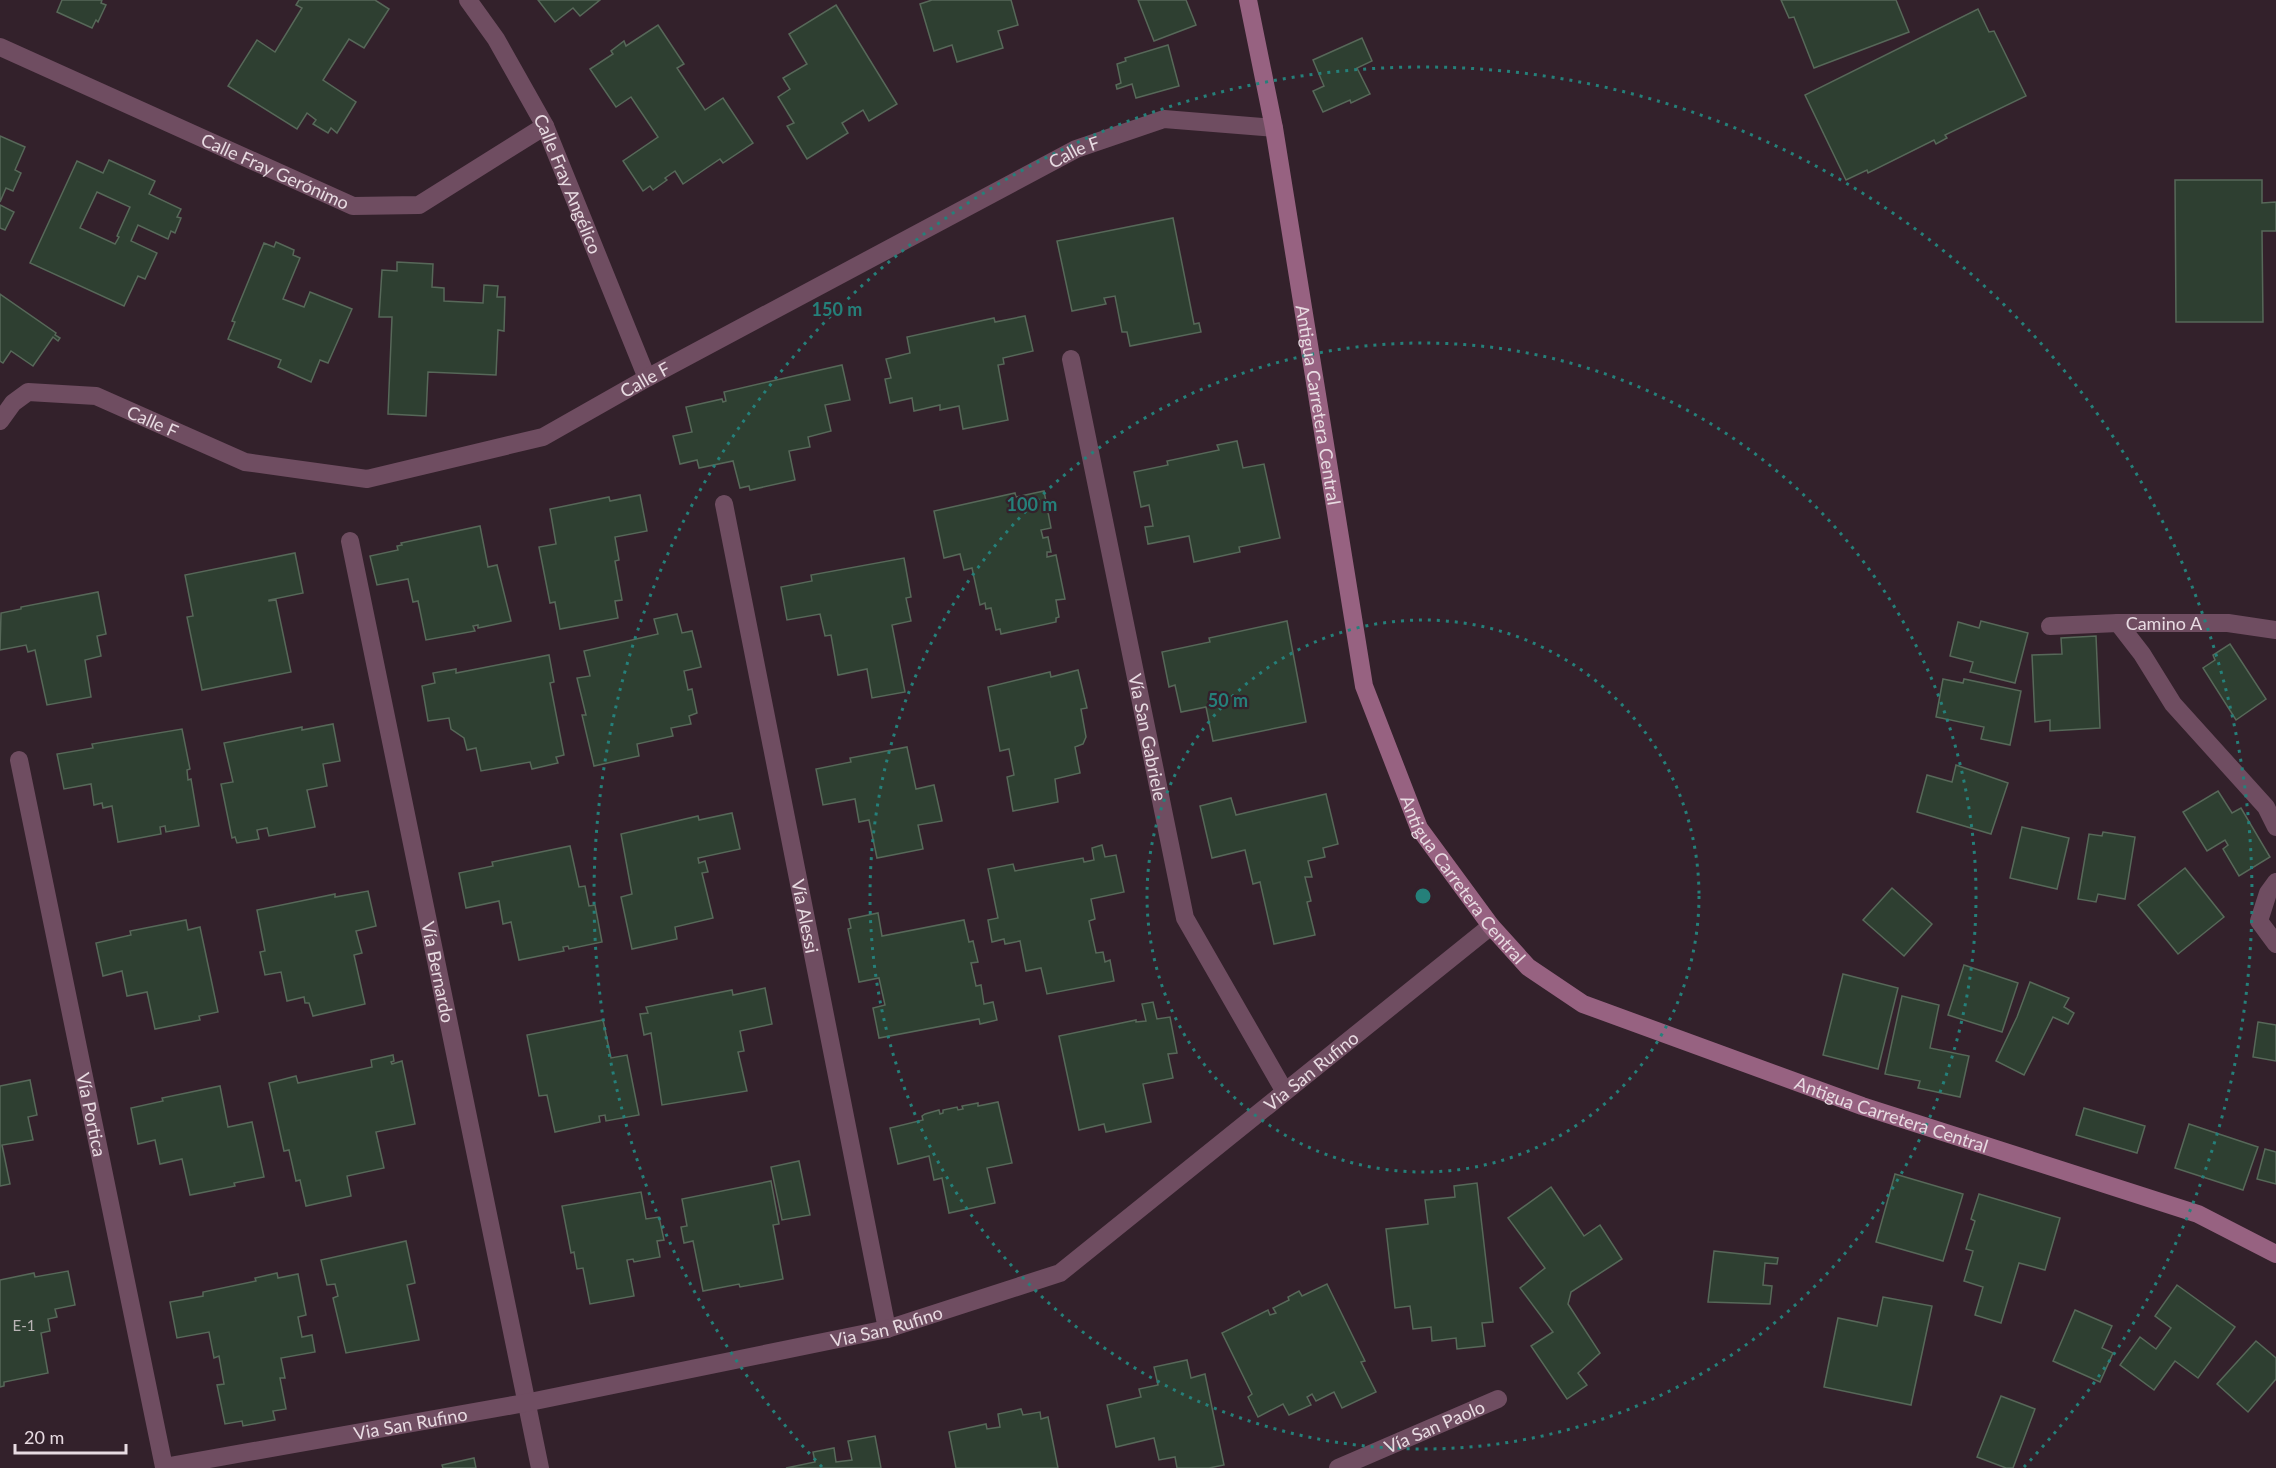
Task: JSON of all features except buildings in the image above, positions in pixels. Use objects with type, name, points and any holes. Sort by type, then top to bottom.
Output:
[{"type":"street","name":"Calle Fray Angélico","points":[[468,0],[496,39],[545,126],[647,378]]},
{"type":"street","name":"Antigua Carretera Central","points":[[1248,0],[1274,128],[1364,686],[1419,828],[1491,926],[1528,967],[1584,1004],[1862,1106],[2199,1214],[2276,1254]]},
{"type":"street","name":"Calle Fray Gerónimo","points":[[0,47],[353,206],[419,205],[545,126]]},
{"type":"street","name":"Calle F","points":[[0,421],[13,403],[28,392],[96,396],[245,462],[367,478],[543,437],[647,378],[1076,149],[1164,119],[1274,128]]},
{"type":"street","name":"Vía San Gabriele","points":[[1071,360],[1185,918],[1286,1092]]},
{"type":"street","name":"Vía Alessi","points":[[724,504],[887,1329]]},
{"type":"street","name":"Vía Bernardo","points":[[350,541],[525,1403]]},
{"type":"street","points":[[2118,623],[2142,654],[2173,704],[2266,807],[2276,827]]},
{"type":"street","name":"Camino A","points":[[2050,626],[2118,623],[2228,623],[2276,630]]},
{"type":"street","name":"Vía Portica","points":[[19,760],[164,1467]]},
{"type":"street","points":[[2276,882],[2268,893],[2259,921],[2276,944]]},
{"type":"street","name":"Via San Rufino","points":[[164,1467],[525,1403],[887,1329],[1060,1273],[1491,926]]},
{"type":"street","name":"Vía San Paolo","points":[[1338,1468],[1498,1399]]},
{"type":"street","points":[[525,1403],[540,1468]]}]
